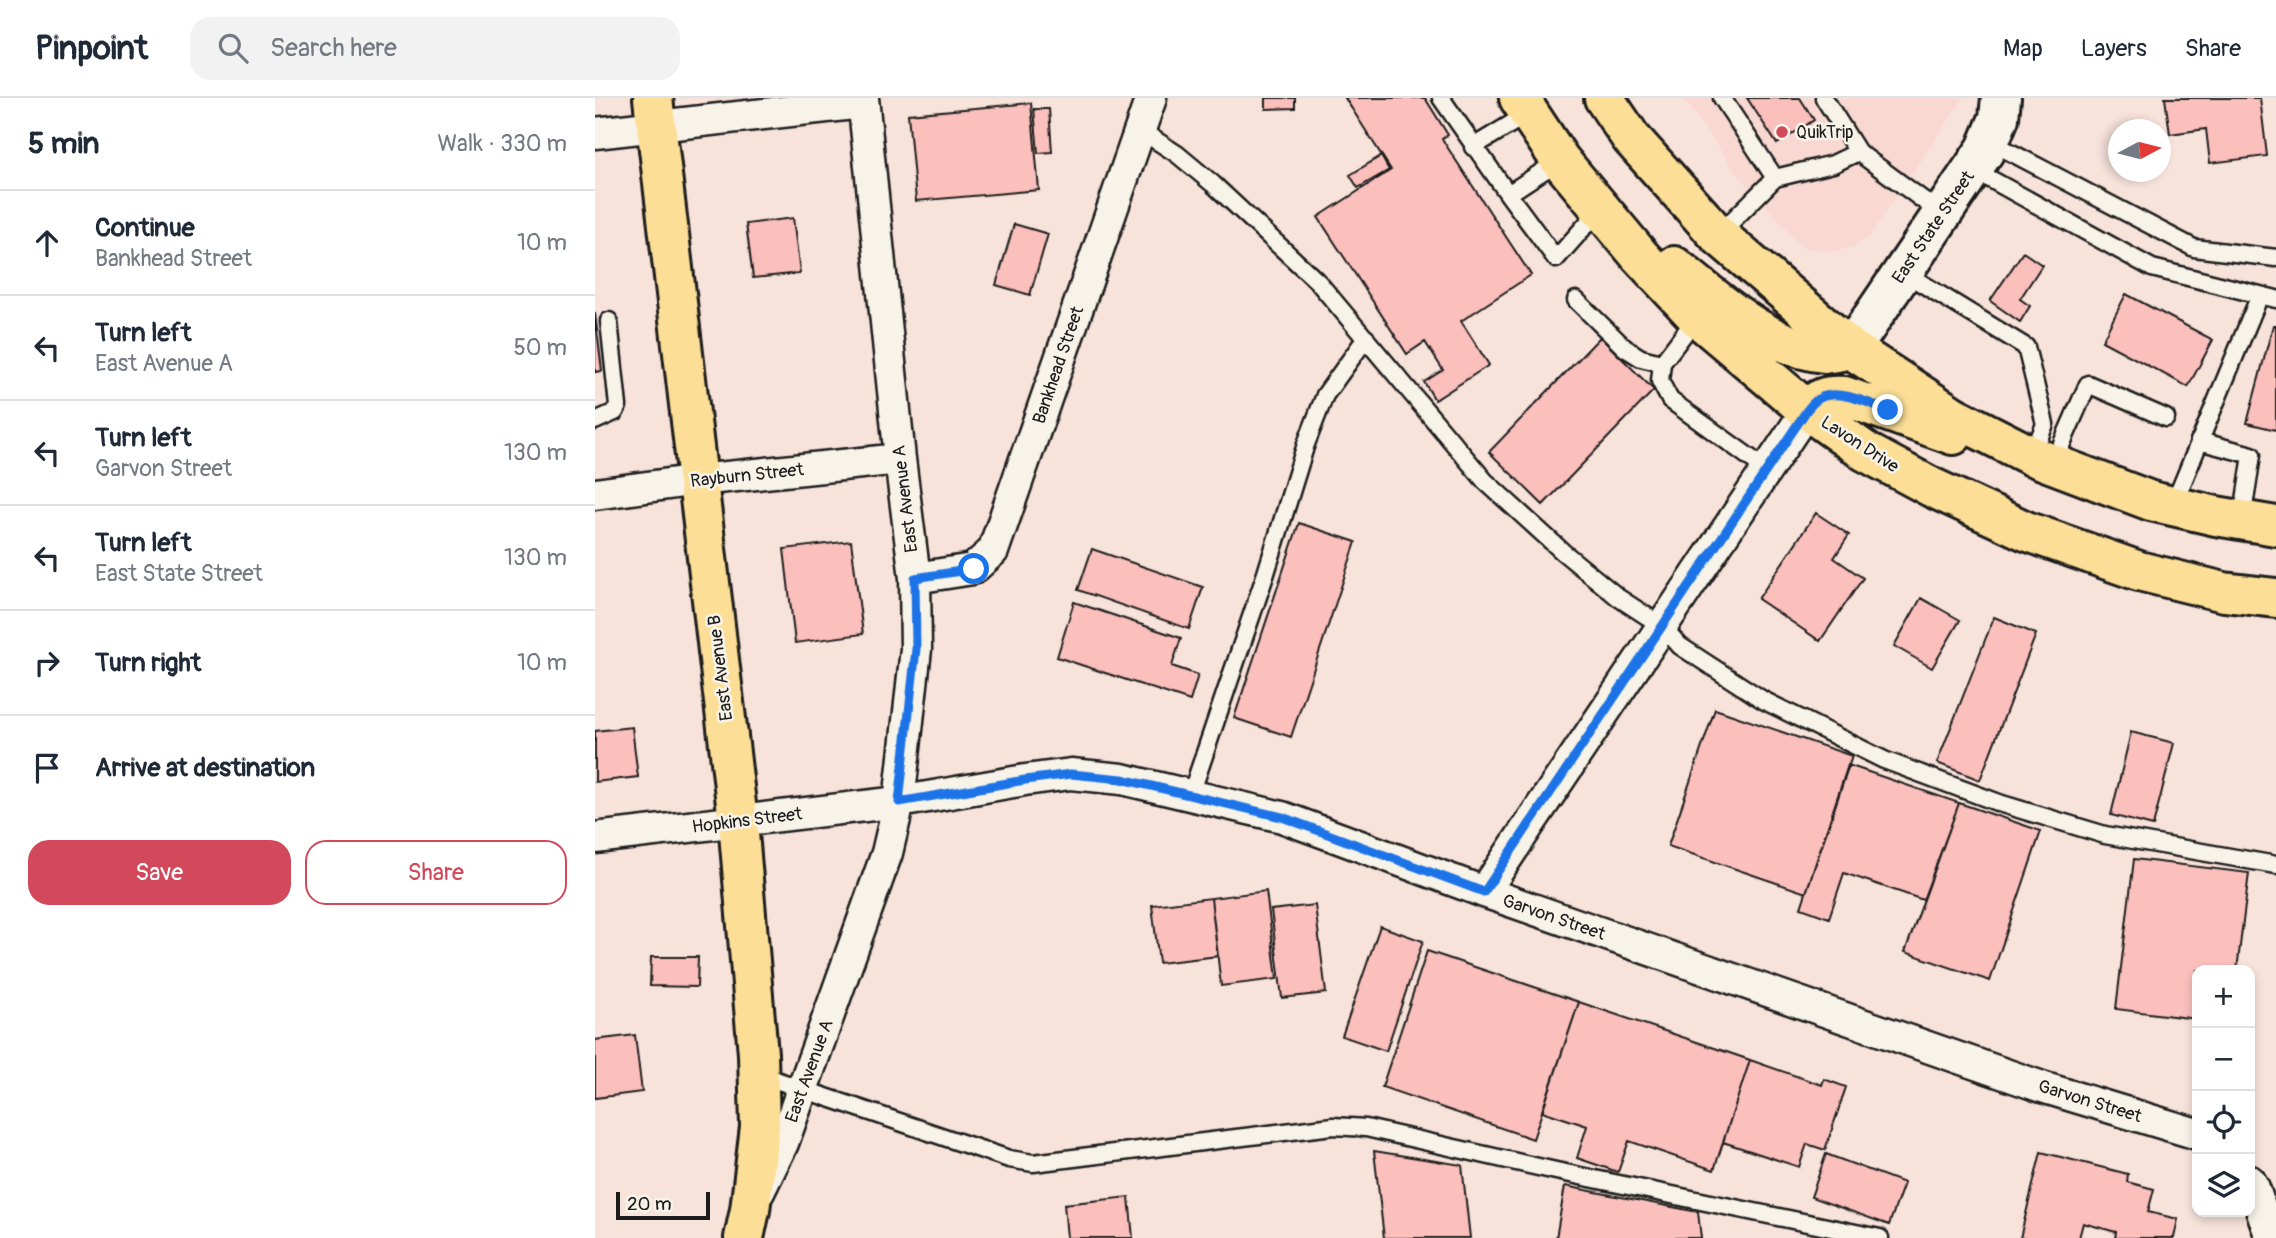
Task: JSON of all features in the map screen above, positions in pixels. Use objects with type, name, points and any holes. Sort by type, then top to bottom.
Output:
[{"type":"main road","points":[[1604,98],[1631,138],[1718,235],[1851,349],[1954,416],[2043,460],[2151,501],[2259,523]]},
{"type":"main road","name":"Lavon Drive","points":[[1524,106],[1560,160],[1600,209],[1697,317],[1807,410],[1866,452],[1931,487],[2026,531],[2139,571],[2224,592],[2276,598]]},
{"type":"main road","name":"East Avenue B","points":[[655,112],[738,821],[760,1127],[747,1224]]},
{"type":"main road","points":[[1600,209],[1746,321],[1776,338],[1825,353],[1851,349]]},
{"type":"main road","points":[[1807,410],[1818,399],[1828,395],[1843,396],[1981,445],[2043,460]]},
{"type":"street","name":"Bankhead Street","points":[[915,578],[974,569],[993,551],[1151,98]]},
{"type":"street","name":"East State Street","points":[[1851,349],[1980,155],[1999,118],[2001,98]]},
{"type":"street","points":[[595,133],[655,112],[863,100]]},
{"type":"street","name":"East Avenue A","points":[[747,1224],[783,1143],[887,853],[899,802],[916,649],[915,578],[863,100]]},
{"type":"street","points":[[1484,892],[1807,410]]},
{"type":"street","name":"Rayburn Street","points":[[595,494],[698,480],[900,459]]},
{"type":"street","name":"Garvon Street","points":[[899,802],[1071,774],[1122,779],[1191,794],[1293,821],[1484,892],[2029,1082],[2192,1132]]},
{"type":"street","name":"Hopkins Street","points":[[595,838],[899,802]]},
{"type":"street","points":[[2260,1186],[2271,1238]]},
{"type":"lane","points":[[1441,98],[1473,147],[1556,259],[1600,209]]},
{"type":"lane","points":[[1721,98],[1775,178]]},
{"type":"lane","points":[[1824,98],[1858,152],[1942,214]]},
{"type":"lane","points":[[1473,147],[1524,106]]},
{"type":"lane","points":[[1140,130],[1195,169],[1265,230],[1318,282],[1485,481],[1563,552],[1619,598],[1662,626],[1680,646],[1763,700],[1884,760],[2002,804],[2105,835],[2276,865]]},
{"type":"lane","points":[[1718,235],[1775,178],[1833,164],[1858,152]]},
{"type":"lane","points":[[1980,155],[2194,248],[2276,258]]},
{"type":"lane","points":[[1980,155],[2152,268],[2276,299]]},
{"type":"lane","points":[[1508,194],[1560,160]]},
{"type":"lane","points":[[1903,272],[2026,347],[2045,424],[2043,460]]},
{"type":"lane","points":[[2173,506],[2260,295]]},
{"type":"lane","points":[[1576,300],[1625,348],[1641,358],[1662,363]]},
{"type":"lane","points":[[1697,317],[1662,363],[1660,381],[1670,400],[1767,470]]},
{"type":"lane","points":[[595,421],[615,412],[618,406],[609,321]]},
{"type":"lane","points":[[1191,794],[1266,573],[1306,444],[1325,396],[1366,338]]},
{"type":"lane","points":[[2043,460],[2088,384],[2166,418]]},
{"type":"lane","points":[[2199,441],[2252,455],[2259,523]]},
{"type":"lane","points":[[758,1074],[1009,1159],[1033,1163],[1333,1126],[1366,1128],[1556,1171],[1880,1238]]},
{"type":"shaded area","points":[[1683,98],[1964,98],[1869,237],[1853,247],[1832,252],[1802,247],[1735,171]]},
{"type":"building","points":[[1266,98],[1295,98],[1295,108],[1266,109]]},
{"type":"building","points":[[1345,98],[1425,98],[1448,135],[1442,139],[1531,275],[1461,321],[1489,365],[1435,400],[1424,382],[1443,370],[1425,342],[1407,354],[1318,217],[1391,170]]},
{"type":"building","name":"QuikTrip","points":[[1747,98],[1800,98],[1814,120],[1777,144]]},
{"type":"building","points":[[2165,98],[2260,98],[2267,156],[2210,163],[2206,129],[2171,134],[2171,119],[2168,119]]},
{"type":"building","points":[[1031,103],[1039,190],[916,201],[908,114]]},
{"type":"building","points":[[1034,109],[1049,109],[1052,152],[1038,153]]},
{"type":"building","points":[[1381,156],[1389,170],[1358,188],[1350,175]]},
{"type":"building","points":[[793,218],[800,273],[753,278],[746,224]]},
{"type":"building","points":[[1014,224],[1048,234],[1030,295],[996,285]]},
{"type":"building","points":[[2023,252],[2042,265],[2020,299],[2030,306],[2020,322],[1990,301]]},
{"type":"building","points":[[2126,294],[2213,340],[2188,387],[2102,341]]},
{"type":"building","points":[[595,313],[602,371],[595,372]]},
{"type":"building","points":[[2273,325],[2276,325],[2276,430],[2247,423]]},
{"type":"building","points":[[1600,337],[1654,390],[1543,505],[1489,452]]},
{"type":"building","points":[[1816,513],[1849,535],[1834,558],[1863,578],[1820,641],[1758,599]]},
{"type":"building","points":[[1299,523],[1356,542],[1291,737],[1234,718]]},
{"type":"building","points":[[851,541],[863,634],[795,643],[784,549]]},
{"type":"building","points":[[1092,549],[1203,587],[1189,629],[1078,590]]},
{"type":"building","points":[[1921,598],[1960,620],[1932,668],[1894,646]]},
{"type":"building","points":[[1074,602],[1181,638],[1172,666],[1198,675],[1190,701],[1057,657]]},
{"type":"building","points":[[1994,617],[2036,634],[1980,780],[1937,763]]},
{"type":"building","points":[[1715,709],[1852,756],[1806,893],[1668,846]]},
{"type":"building","points":[[632,727],[638,777],[595,782],[595,731]]},
{"type":"building","points":[[2131,732],[2174,743],[2153,826],[2111,815]]},
{"type":"building","points":[[1848,765],[1959,803],[1923,900],[1844,873],[1829,918],[1801,908]]},
{"type":"building","points":[[1959,803],[2041,831],[1990,981],[1905,952]]},
{"type":"building","points":[[2134,859],[2249,873],[2238,965],[2192,965],[2192,1018],[2116,1009]]},
{"type":"building","points":[[1266,891],[1277,979],[1221,986],[1211,898]]},
{"type":"building","points":[[1211,898],[1218,956],[1159,963],[1152,905]]},
{"type":"building","points":[[1315,905],[1326,993],[1282,998],[1271,910]]},
{"type":"building","points":[[1380,926],[1423,941],[1386,1051],[1342,1036]]},
{"type":"building","points":[[1427,951],[1579,1002],[1533,1139],[1382,1087]]},
{"type":"building","points":[[651,957],[698,957],[697,987],[650,986]]},
{"type":"building","points":[[1579,1002],[1750,1060],[1714,1170],[1629,1141],[1618,1172],[1577,1158],[1587,1126],[1542,1111]]},
{"type":"building","points":[[635,1035],[642,1092],[595,1098],[595,1040]]},
{"type":"building","points":[[1750,1060],[1822,1085],[1824,1079],[1846,1087],[1825,1150],[1807,1144],[1799,1167],[1723,1142]]},
{"type":"building","points":[[1374,1151],[1462,1165],[1470,1238],[1384,1238]]},
{"type":"building","points":[[2041,1152],[2128,1174],[2127,1182],[2154,1189],[2148,1212],[2178,1219],[2174,1238],[2115,1238],[2116,1232],[2083,1223],[2079,1238],[2020,1238]]},
{"type":"building","points":[[1826,1154],[1904,1183],[1889,1225],[1811,1197]]},
{"type":"building","points":[[1565,1186],[1698,1212],[1701,1238],[1556,1238]]},
{"type":"building","points":[[1129,1197],[1133,1238],[1067,1238],[1064,1204]]},
{"type":"place","name":"QuikTrip","points":[[1782,132]]},
{"type":"route","points":[[974,569],[915,578],[916,649],[899,802],[1071,774],[1122,779],[1282,817],[1484,892],[1807,410],[1818,399],[1828,395],[1843,396],[1888,410]]}]
